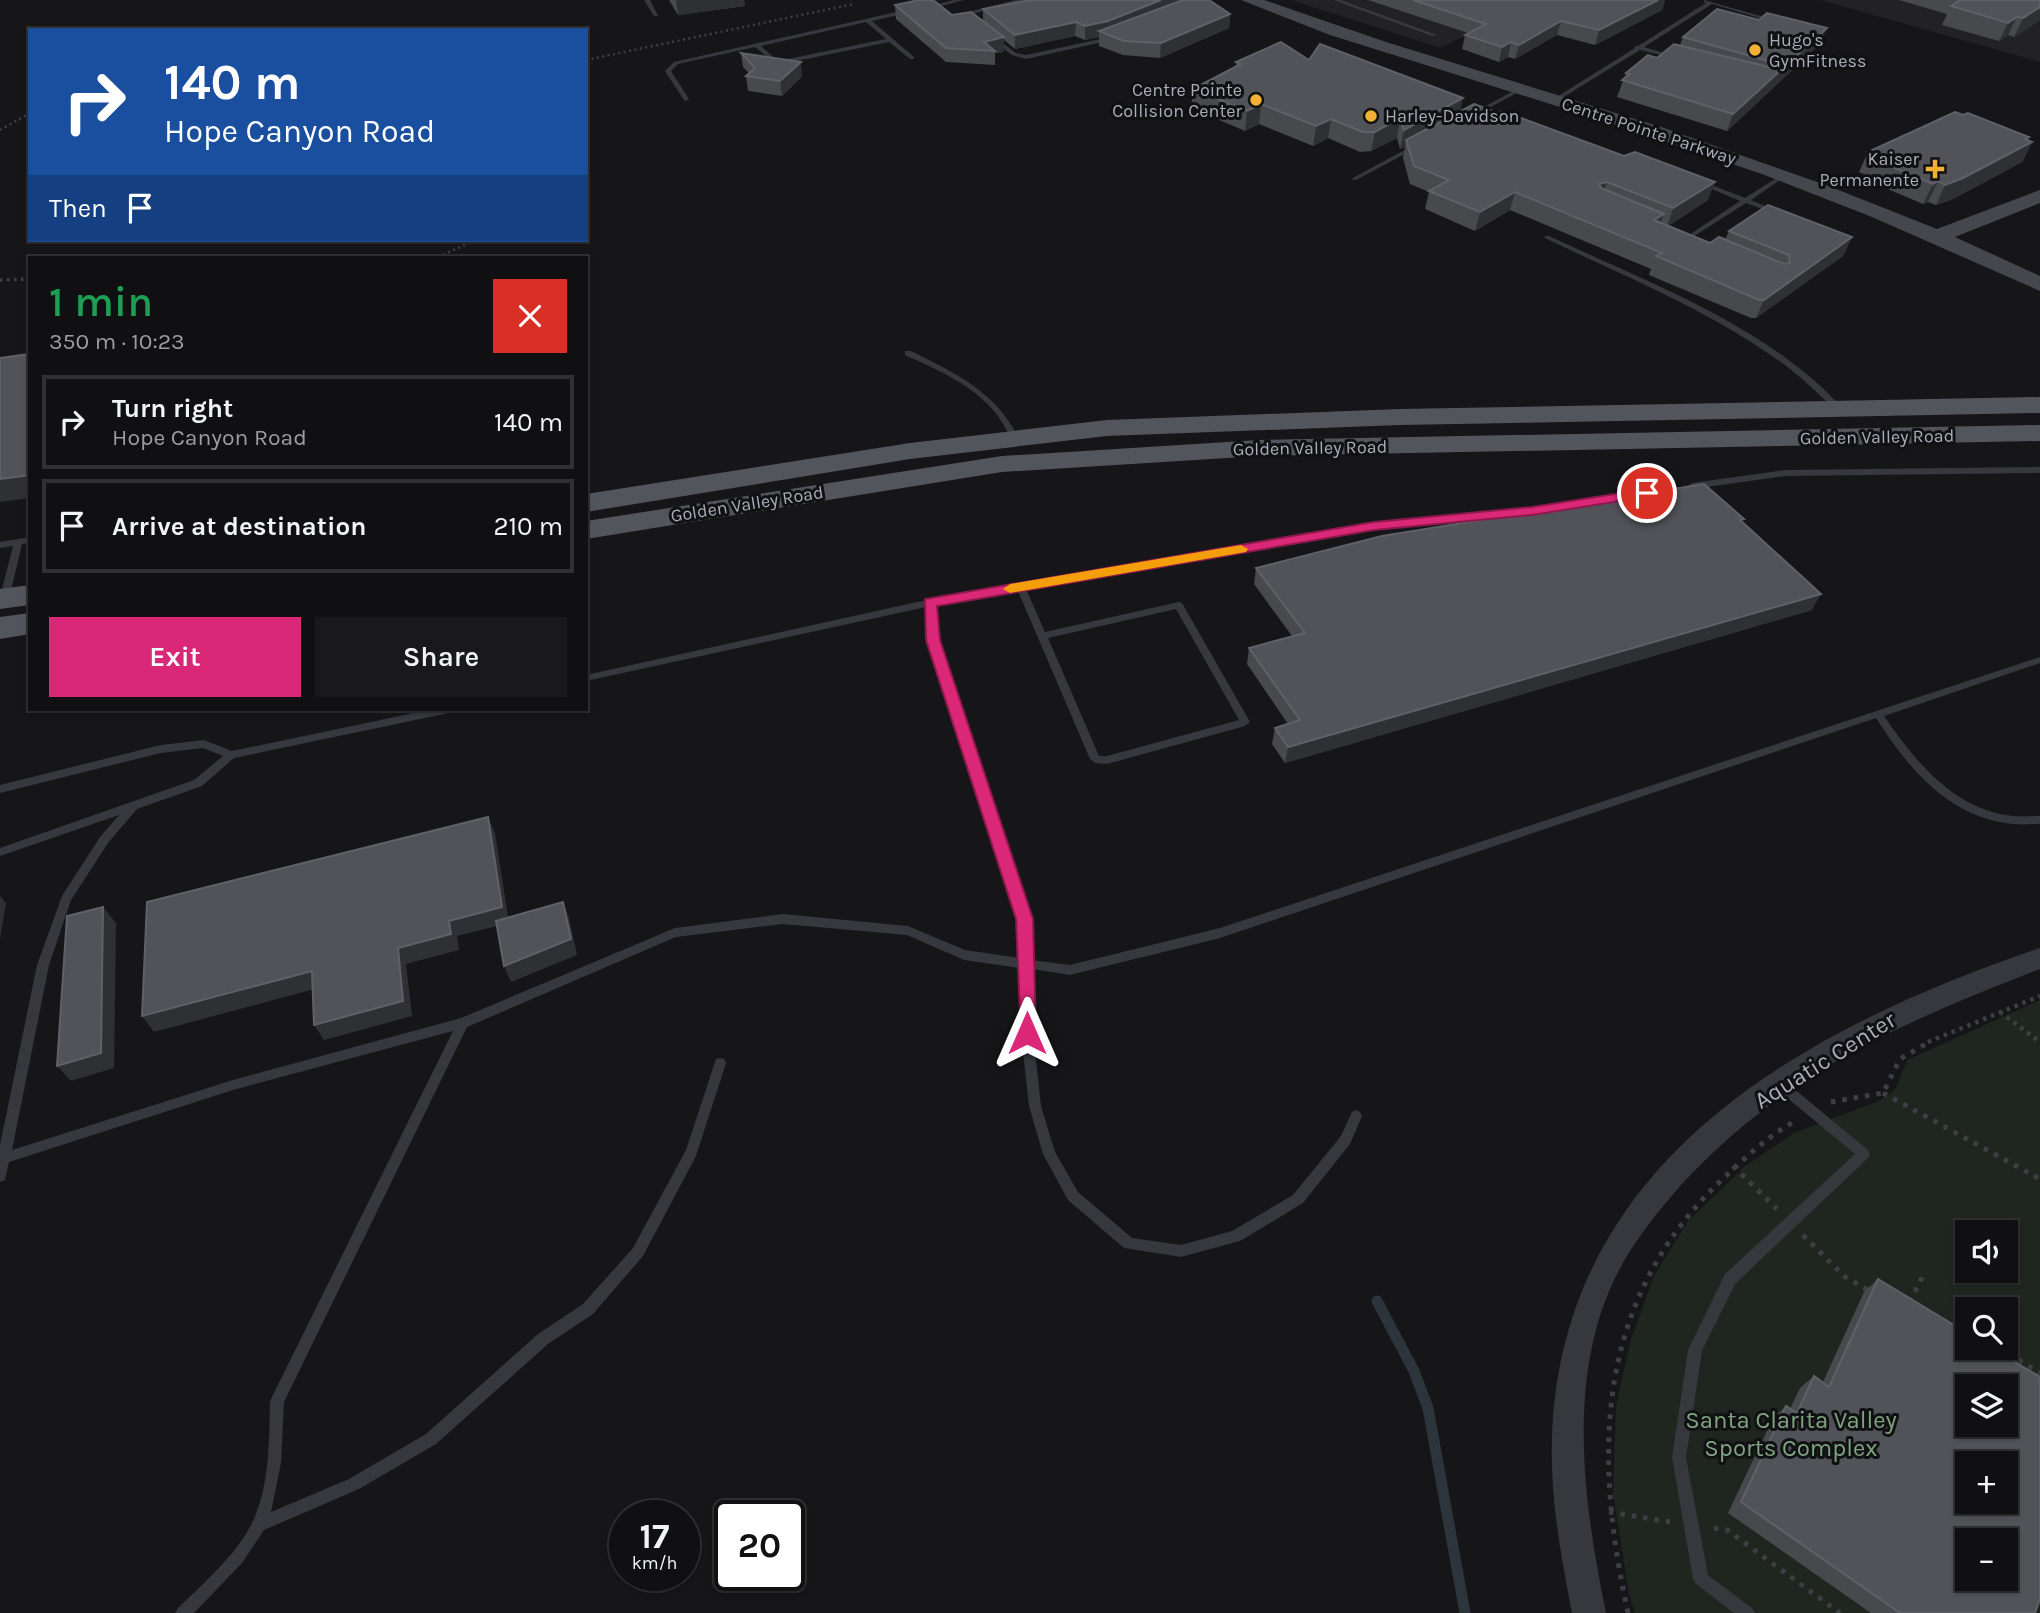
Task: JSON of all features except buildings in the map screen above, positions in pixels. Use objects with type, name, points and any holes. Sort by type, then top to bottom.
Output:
[{"type":"main road","name":"Golden Valley Road","points":[[588,503],[1014,437],[1107,428],[1400,417],[2040,405]]},
{"type":"main road","name":"Golden Valley Road","points":[[588,530],[1002,464],[1259,448],[2040,433]]},
{"type":"main road","points":[[8,605],[28,621]]},
{"type":"street","name":"Centre Pointe Parkway","points":[[1249,0],[1335,31],[1783,176],[1935,237],[2040,284]]},
{"type":"street","points":[[1935,237],[2040,196]]},
{"type":"street","name":"Aquatic Center","points":[[1589,1613],[1572,1524],[1569,1414],[1582,1340],[1599,1282],[1644,1205],[1690,1153],[1778,1083],[1842,1044],[1914,1006],[2040,958]]},
{"type":"lane","points":[[648,0],[656,15]]},
{"type":"lane","points":[[686,99],[668,71],[676,63],[961,0]]},
{"type":"lane","points":[[982,29],[971,21],[970,14],[1023,0]]},
{"type":"lane","points":[[1336,0],[1434,35]]},
{"type":"lane","points":[[1555,100],[1707,1],[1779,22]]},
{"type":"lane","points":[[869,21],[912,58]]},
{"type":"lane","points":[[992,38],[1014,54],[1026,57],[1118,36]]},
{"type":"lane","points":[[755,45],[777,63],[889,40]]},
{"type":"lane","points":[[1637,47],[1688,61]]},
{"type":"lane","points":[[1462,121],[1521,89]]},
{"type":"lane","points":[[1486,108],[1498,113]]},
{"type":"lane","points":[[1354,179],[1426,141]]},
{"type":"lane","points":[[1686,239],[1783,176]]},
{"type":"lane","points":[[1689,178],[1782,215]]},
{"type":"lane","points":[[1673,234],[1697,244]]},
{"type":"lane","points":[[1547,237],[1740,331],[1814,383],[1840,410]]},
{"type":"lane","points":[[908,353],[947,371],[985,397],[1007,419],[1014,437]]},
{"type":"lane","points":[[1683,488],[1786,473],[2040,470]]},
{"type":"lane","points":[[588,678],[924,604],[1021,587],[1374,526],[1532,511],[1607,499]]},
{"type":"lane","points":[[0,545],[28,540]]},
{"type":"lane","points":[[8,605],[18,542]]},
{"type":"lane","points":[[1021,587],[1041,636],[1095,759],[1107,760],[1245,722],[1179,605],[1041,636]]},
{"type":"lane","points":[[924,604],[933,640],[1025,919],[1027,1033],[1035,1106],[1049,1154],[1073,1196],[1129,1244],[1181,1251],[1235,1237],[1298,1199],[1346,1140],[1356,1116]]},
{"type":"lane","points":[[2,1159],[233,1085],[463,1023],[675,933],[783,919],[908,931],[964,955],[1070,970],[1220,933],[2040,660]]},
{"type":"lane","points":[[0,852],[198,783],[231,755],[440,711]]},
{"type":"lane","points":[[1878,714],[1903,754],[1930,781],[1968,808],[2012,822],[2040,820]]},
{"type":"lane","points":[[0,789],[161,749],[204,744],[231,755]]},
{"type":"lane","points":[[0,1176],[43,965],[66,899],[104,840],[133,806]]},
{"type":"lane","points":[[183,1613],[210,1590],[259,1525],[277,1456],[277,1401],[463,1023]]},
{"type":"lane","points":[[259,1525],[354,1484],[432,1439],[543,1339],[588,1309],[644,1241],[692,1152],[720,1063]]},
{"type":"lane","points":[[1747,1613],[1701,1579],[1679,1457],[1695,1350],[1730,1279],[1864,1154],[1778,1083]]},
{"type":"path","points":[[588,60],[863,2]]},
{"type":"path","points":[[0,130],[28,114]]},
{"type":"path","points":[[440,256],[472,242]]},
{"type":"path","points":[[0,280],[28,279]]},
{"type":"path","points":[[1883,1093],[1889,1086],[1889,1077],[1900,1059],[1951,1030],[1981,1022],[2040,996]]},
{"type":"path","points":[[2000,1012],[2040,1042]]},
{"type":"path","points":[[1628,1613],[1613,1550],[1609,1512],[1608,1420],[1625,1323],[1645,1276],[1669,1234],[1688,1210],[1733,1166],[1777,1132],[1812,1111],[1831,1102],[1883,1093],[2040,1179]]},
{"type":"path","points":[[1733,1166],[1844,1276],[1875,1294]]},
{"type":"path","points":[[1906,1312],[1925,1271]]},
{"type":"path","points":[[2018,1359],[2040,1373]]},
{"type":"path","points":[[1609,1512],[1727,1530],[1840,1613]]},
{"type":"shaded area","points":[[1291,0],[1532,0],[1441,48]]},
{"type":"shaded area","points":[[1820,0],[2040,0],[2040,62]]},
{"type":"green space","name":"Santa Clarita Valley Sports Complex","points":[[2040,1000],[2040,1613],[1635,1613],[1629,1594],[1613,1494],[1616,1405],[1631,1339],[1654,1276],[1688,1221],[1744,1167],[1794,1133],[1879,1101],[1895,1090],[1907,1060]]},
{"type":"waterway","points":[[1377,1301],[1414,1371],[1428,1408],[1465,1613]]},
{"type":"slow traffic","points":[[1010,589],[1241,549]]},
{"type":"place","name":"Hugo's GymFitness","points":[[1755,50]]},
{"type":"place","name":"Centre Pointe Collision Center","points":[[1256,100]]},
{"type":"place","name":"Harley-Davidson","points":[[1371,116]]},
{"type":"place","name":"Kaiser Permanente","points":[[1935,169]]},
{"type":"route","points":[[1027,1033],[1025,919],[933,640],[930,603],[1374,526],[1532,511],[1647,493]]}]
